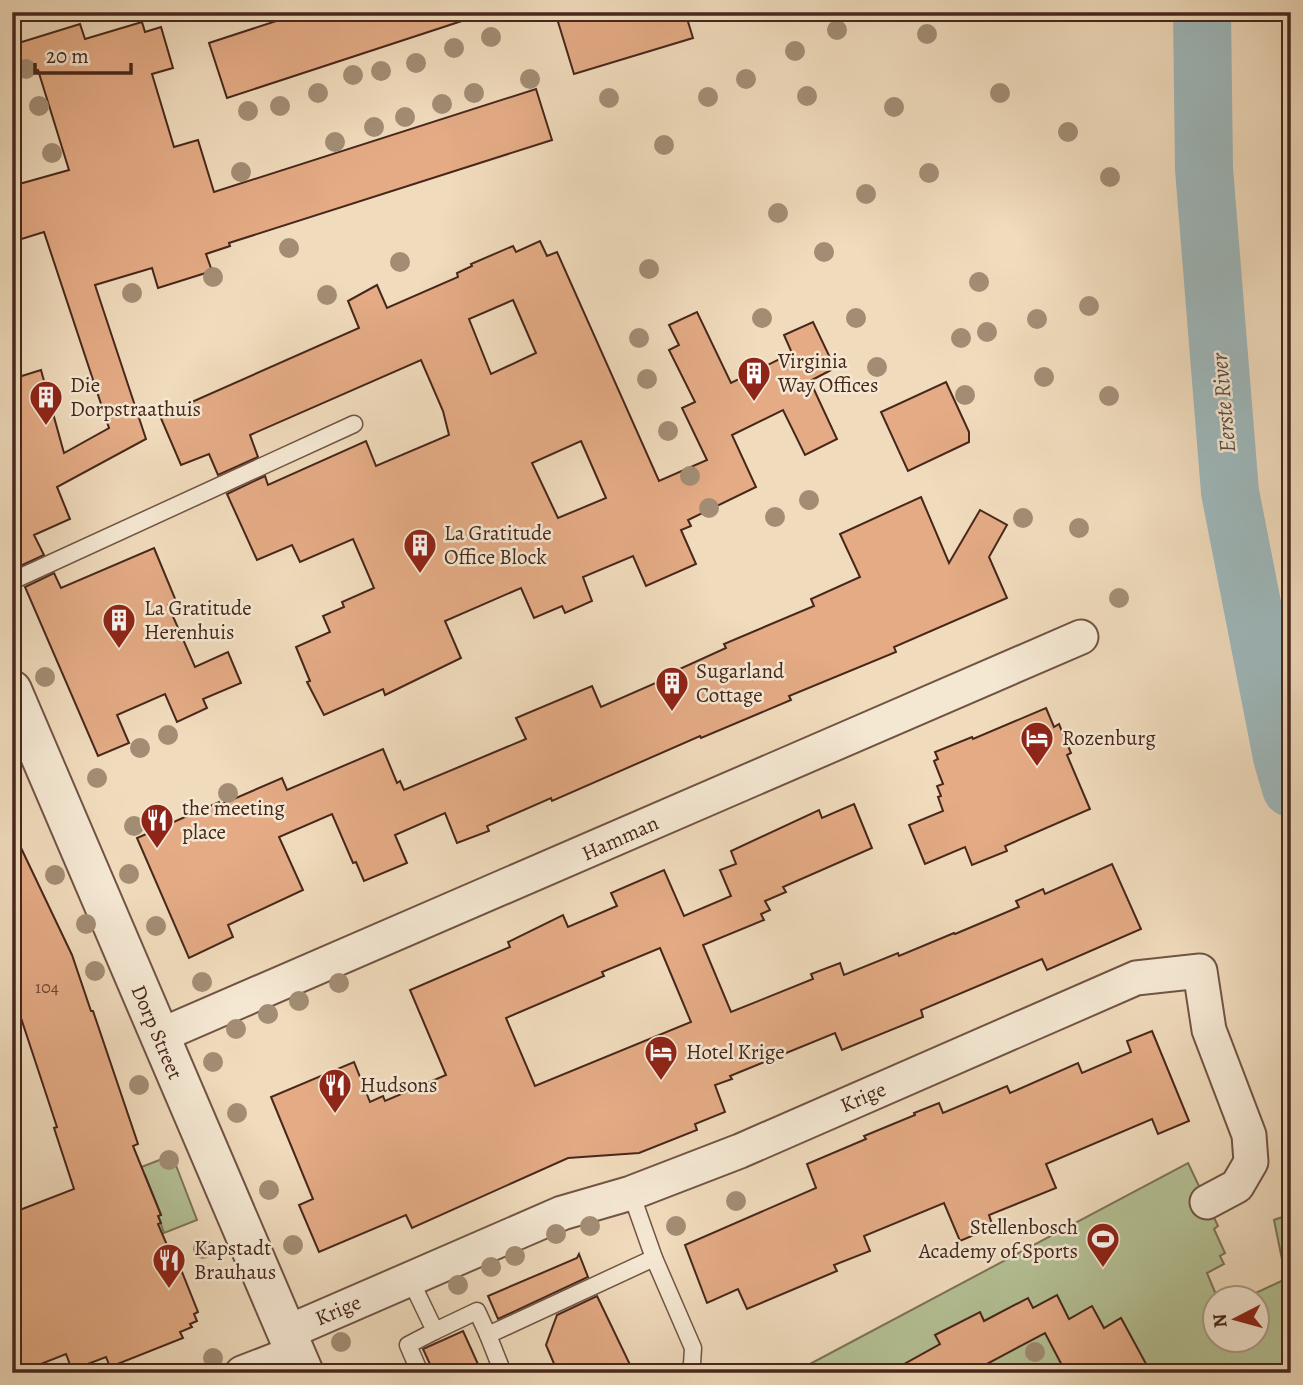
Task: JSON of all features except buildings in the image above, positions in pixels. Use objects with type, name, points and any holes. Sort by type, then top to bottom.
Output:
[{"type":"street","name":"Hamman","points":[[159,1036],[1080,637]]},
{"type":"street","name":"Dorp Street","points":[[12,690],[296,1352]]},
{"type":"street","name":"Krige","points":[[242,1373],[296,1352],[410,1279],[562,1213],[631,1193],[740,1151],[1136,978],[1200,971],[1209,1030],[1249,1135],[1251,1162],[1237,1186],[1207,1202]]},
{"type":"lane","points":[[12,581],[354,424]]},
{"type":"lane","points":[[631,1193],[654,1258],[693,1348],[692,1364],[688,1373]]},
{"type":"lane","points":[[488,1335],[654,1258]]},
{"type":"lane","points":[[410,1279],[435,1331]]},
{"type":"lane","points":[[419,1373],[408,1345],[477,1311],[503,1373]]},
{"type":"green space","points":[[172,1155],[197,1220],[164,1233],[158,1216],[161,1215],[145,1175],[139,1168]]},
{"type":"green space","name":"Stellenbosch Academy of Sports","points":[[1188,1163],[1218,1226],[1214,1229],[1225,1253],[1220,1256],[1224,1264],[1207,1273],[1212,1284],[1202,1284],[1202,1354],[1272,1354],[1272,1285],[1286,1279],[1274,1220],[1291,1214],[1291,1373],[793,1373]]},
{"type":"waterway","name":"Eerste River","points":[[1202,12],[1204,169],[1230,492],[1282,757],[1291,788]]},
{"type":"place","name":"Virginia Way Offices","points":[[754,403]]},
{"type":"place","name":"Die Dorpstraathuis","points":[[46,427]]},
{"type":"place","name":"La Gratitude Office Block","points":[[420,575]]},
{"type":"place","name":"La Gratitude Herenhuis","points":[[119,650]]},
{"type":"place","name":"Sugarland Cottage","points":[[672,713]]},
{"type":"place","name":"Rozenburg","points":[[1037,768]]},
{"type":"place","name":"the meeting place","points":[[157,850]]},
{"type":"place","name":"Hotel Krige","points":[[661,1082]]},
{"type":"place","name":"Hudsons","points":[[335,1115]]},
{"type":"place","name":"Stellenbosch Academy of Sports","points":[[1103,1269]]},
{"type":"place","name":"Kapstadt Brauhaus","points":[[169,1290]]}]
